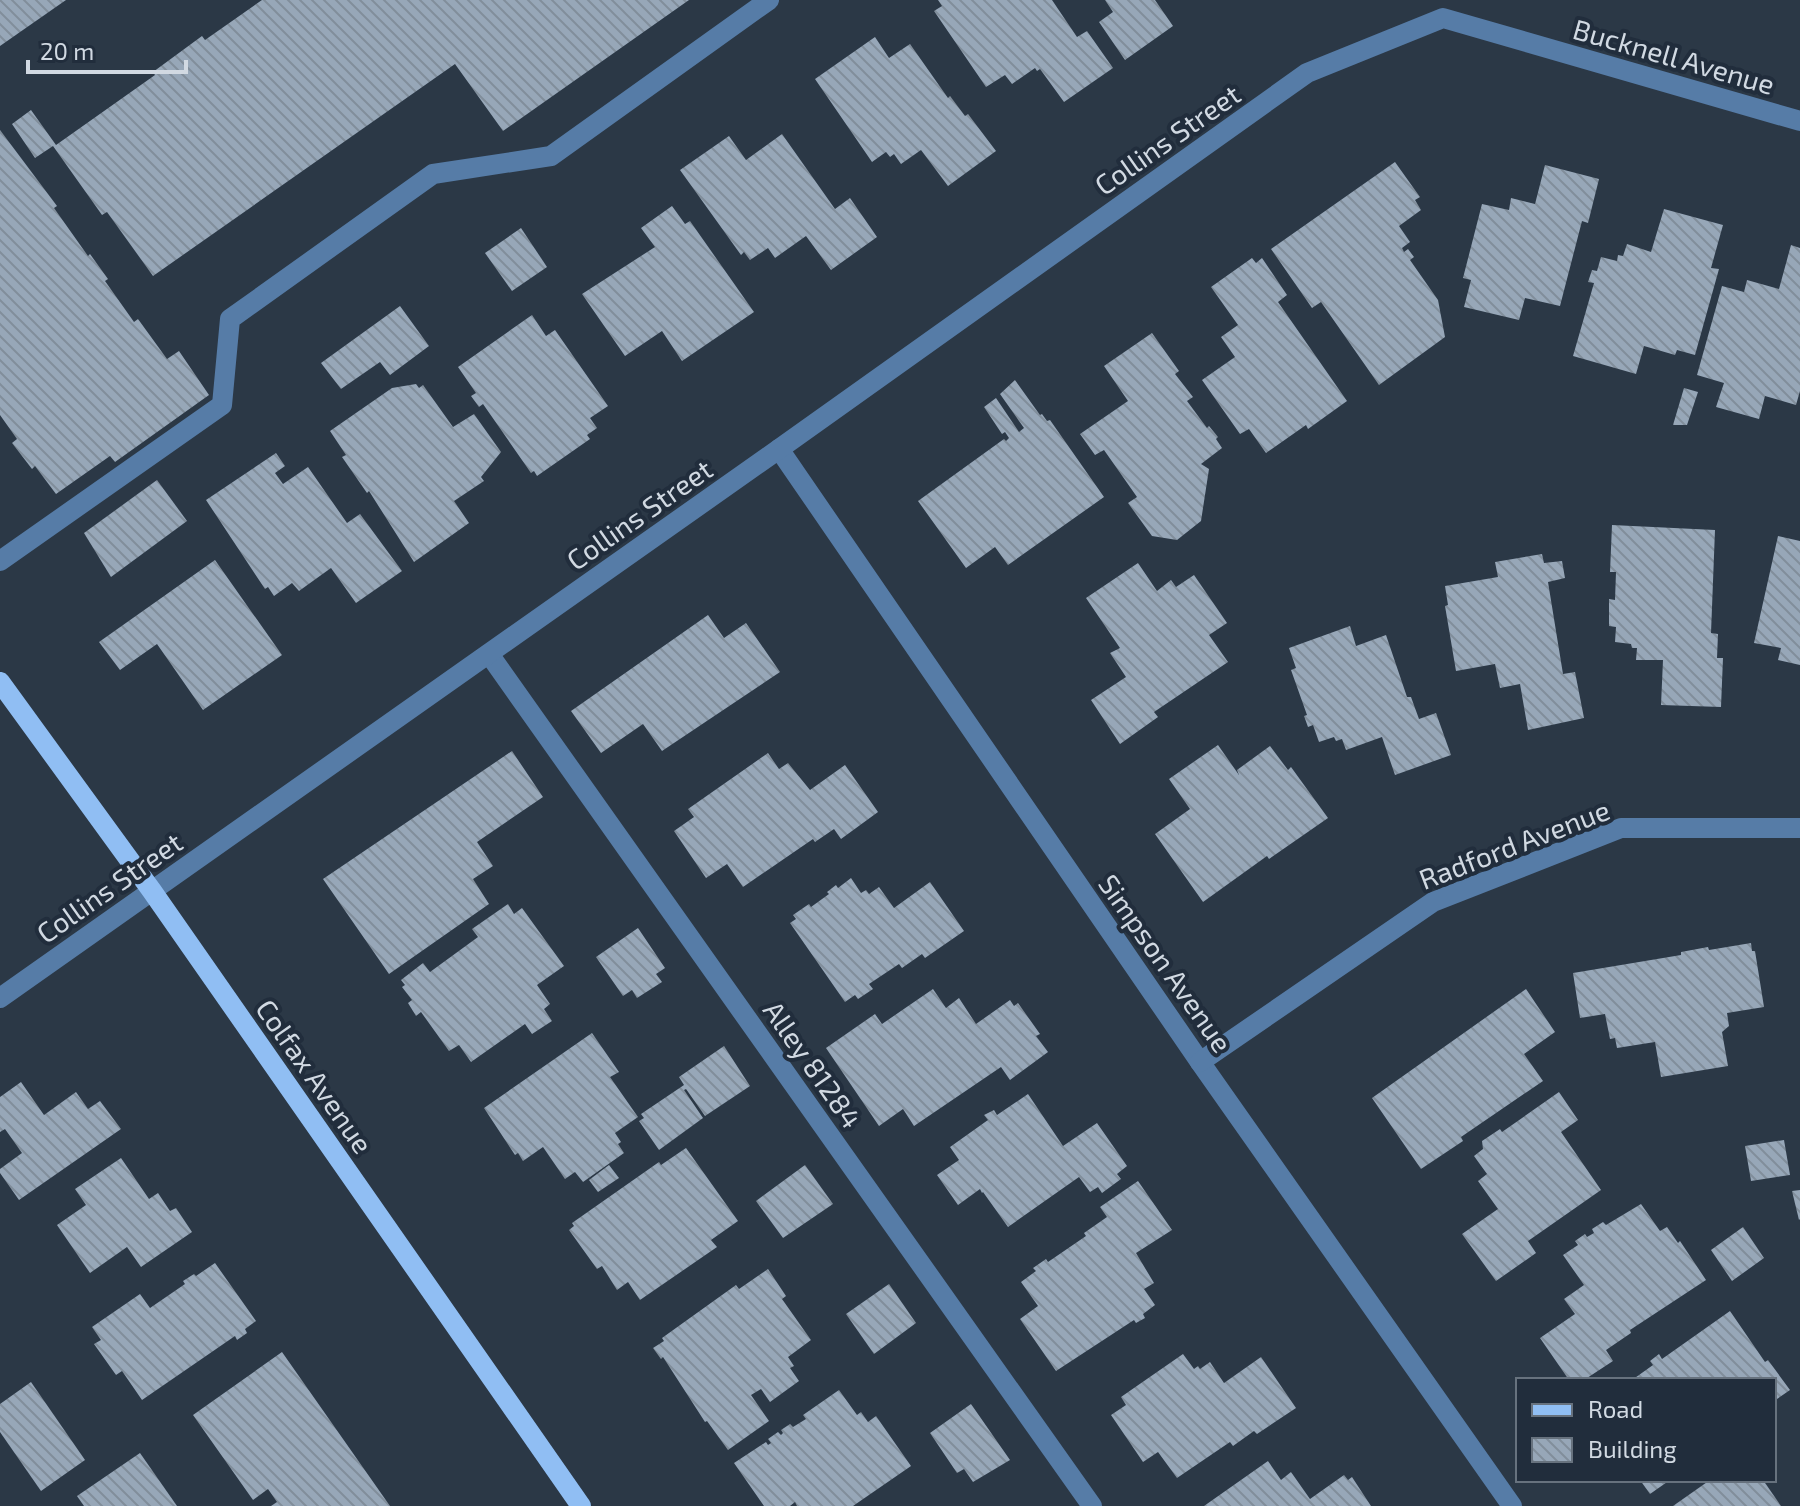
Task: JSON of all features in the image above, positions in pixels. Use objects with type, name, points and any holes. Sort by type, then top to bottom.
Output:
[{"type":"main road","name":"Colfax Avenue","points":[[0,682],[152,891],[581,1506]]},
{"type":"street","points":[[0,561],[222,405],[230,319],[433,174],[551,156],[769,0]]},
{"type":"street","name":"Bucknell Avenue","points":[[1307,73],[1443,18],[1800,121]]},
{"type":"street","name":"Collins Street","points":[[0,998],[1307,73]]},
{"type":"street","name":"Simpson Avenue","points":[[779,449],[1200,1062],[1512,1506]]},
{"type":"street","name":"Alley 81284","points":[[489,654],[1092,1506]]},
{"type":"street","name":"Radford Avenue","points":[[1200,1062],[1433,902],[1621,828],[1800,828]]},
{"type":"building","points":[[0,0],[66,0],[0,46]]},
{"type":"building","points":[[262,0],[689,0],[503,131],[455,64],[153,276],[107,212],[102,215],[53,146],[35,158],[12,124],[31,110],[56,145],[155,75],[153,72],[202,36],[205,40]]},
{"type":"building","points":[[938,0],[1052,0],[1077,37],[1087,31],[1113,68],[1064,102],[1040,69],[1037,71],[1035,68],[1012,84],[1005,75],[986,87],[934,11],[942,6]]},
{"type":"building","points":[[1105,0],[1155,0],[1173,26],[1125,60],[1099,22],[1113,12]]},
{"type":"building","points":[[875,37],[889,58],[910,44],[948,98],[950,96],[965,116],[968,114],[996,151],[948,186],[921,150],[901,164],[894,154],[890,157],[886,152],[872,162],[815,79]]},
{"type":"building","points":[[0,130],[57,206],[54,208],[88,256],[90,254],[108,279],[105,281],[134,322],[138,319],[167,359],[179,351],[209,395],[115,462],[110,456],[56,494],[12,443],[17,439],[0,415]]},
{"type":"building","points":[[782,134],[835,209],[850,198],[877,237],[831,270],[806,236],[775,258],[768,248],[750,260],[744,252],[741,255],[680,170],[729,136],[746,160]]},
{"type":"building","points":[[1395,162],[1420,197],[1415,200],[1421,210],[1399,226],[1410,242],[1402,248],[1404,252],[1408,249],[1414,257],[1410,260],[1438,300],[1445,337],[1379,385],[1321,302],[1312,308],[1271,249]]},
{"type":"building","points":[[1545,165],[1599,179],[1588,223],[1582,221],[1560,306],[1525,298],[1519,320],[1464,307],[1471,280],[1463,278],[1482,204],[1509,210],[1511,198],[1535,204]]},
{"type":"building","points":[[672,206],[685,224],[690,221],[754,312],[682,361],[662,331],[625,356],[582,294],[655,247],[641,228]]},
{"type":"building","points":[[1664,209],[1723,225],[1711,268],[1719,269],[1695,355],[1677,350],[1675,355],[1644,346],[1636,374],[1573,356],[1594,283],[1588,282],[1592,270],[1597,271],[1601,257],[1617,261],[1618,255],[1623,256],[1627,244],[1651,252]]},
{"type":"building","points":[[521,228],[547,267],[512,291],[485,253]]},
{"type":"building","points":[[1791,245],[1800,248],[1800,391],[1796,405],[1765,396],[1759,419],[1716,407],[1724,383],[1697,375],[1722,286],[1744,292],[1747,280],[1779,289]]},
{"type":"building","points":[[1252,258],[1256,263],[1262,258],[1287,295],[1278,302],[1347,401],[1308,429],[1306,425],[1266,453],[1249,429],[1240,434],[1202,380],[1235,357],[1221,337],[1238,325],[1211,287]]},
{"type":"building","points":[[400,306],[429,346],[390,375],[380,362],[341,389],[321,363]]},
{"type":"building","points":[[532,315],[546,336],[555,330],[608,406],[590,418],[597,428],[587,435],[590,439],[537,476],[534,471],[531,473],[483,404],[479,407],[471,396],[476,393],[458,367]]},
{"type":"building","points":[[1152,333],[1179,371],[1175,374],[1193,397],[1187,401],[1207,428],[1209,426],[1218,437],[1216,439],[1222,448],[1201,464],[1209,469],[1201,521],[1177,540],[1152,536],[1128,503],[1137,497],[1104,450],[1095,455],[1080,434],[1128,401],[1104,366]]},
{"type":"building","points":[[1015,380],[1040,415],[1050,420],[1104,497],[1008,565],[995,547],[966,568],[918,501],[1009,438],[1005,432],[1002,434],[984,407],[996,398],[1019,432],[1024,428],[1000,394]]},
{"type":"building","points":[[416,384],[419,388],[423,385],[453,427],[474,414],[501,452],[481,477],[484,481],[454,501],[469,523],[414,562],[369,491],[367,493],[342,457],[346,455],[330,431],[392,388]]},
{"type":"building","points":[[1684,388],[1698,392],[1687,425],[1673,425]]},
{"type":"building","points":[[276,453],[285,466],[275,473],[283,484],[308,467],[347,523],[360,514],[402,571],[356,603],[331,568],[299,591],[292,583],[274,596],[268,587],[265,589],[206,500]]},
{"type":"building","points":[[157,480],[187,521],[111,577],[84,533]]},
{"type":"building","points":[[1612,525],[1715,530],[1711,633],[1718,634],[1717,658],[1723,658],[1721,707],[1661,705],[1663,660],[1636,660],[1637,648],[1615,642],[1616,627],[1609,626],[1609,599],[1615,600],[1616,572],[1610,572]]},
{"type":"building","points":[[1778,536],[1800,541],[1800,665],[1778,660],[1781,648],[1754,643]]},
{"type":"building","points":[[1542,554],[1544,563],[1562,561],[1565,578],[1548,582],[1563,674],[1575,672],[1584,718],[1528,730],[1520,684],[1500,688],[1495,664],[1456,671],[1445,606],[1448,605],[1445,586],[1498,577],[1495,562]]},
{"type":"building","points":[[215,560],[282,655],[203,710],[157,644],[120,670],[99,642]]},
{"type":"building","points":[[1138,563],[1157,591],[1171,580],[1176,587],[1194,575],[1227,623],[1209,635],[1228,662],[1154,712],[1158,717],[1120,744],[1091,700],[1126,677],[1110,653],[1120,648],[1086,598]]},
{"type":"building","points":[[708,615],[724,638],[746,623],[780,672],[662,751],[643,724],[601,753],[571,711]]},
{"type":"building","points":[[1350,626],[1356,646],[1386,635],[1407,697],[1411,697],[1419,719],[1436,713],[1451,755],[1395,775],[1382,737],[1346,750],[1342,739],[1336,741],[1334,737],[1319,742],[1313,725],[1308,727],[1304,716],[1307,715],[1291,670],[1296,668],[1289,648]]},
{"type":"building","points":[[1218,745],[1239,775],[1237,770],[1270,746],[1288,770],[1291,767],[1328,818],[1269,859],[1267,856],[1203,902],[1155,834],[1190,809],[1169,779]]},
{"type":"building","points":[[512,751],[543,797],[477,842],[493,866],[473,879],[489,904],[389,974],[323,879]]},
{"type":"building","points":[[768,753],[779,769],[788,763],[810,790],[845,765],[878,812],[841,839],[834,829],[815,842],[813,839],[743,887],[727,864],[706,878],[674,831],[694,817],[688,809]]},
{"type":"building","points":[[851,878],[861,893],[866,890],[869,894],[879,887],[894,908],[930,882],[964,931],[925,958],[922,954],[902,968],[899,964],[869,984],[873,989],[858,999],[855,995],[845,1002],[790,923],[796,919],[793,915],[809,904],[811,907],[836,885],[838,888]]},
{"type":"building","points":[[508,904],[514,914],[522,908],[564,966],[537,985],[550,1004],[544,1009],[552,1021],[532,1034],[525,1024],[471,1062],[459,1045],[449,1051],[421,1012],[416,1016],[408,1003],[412,1000],[402,987],[405,985],[401,980],[423,963],[430,972],[478,937],[472,929]]},
{"type":"building","points":[[638,928],[665,968],[656,974],[662,982],[637,998],[632,990],[623,996],[596,957]]},
{"type":"building","points":[[1751,943],[1764,1007],[1727,1013],[1729,1026],[1722,1032],[1728,1066],[1661,1077],[1655,1042],[1617,1048],[1615,1038],[1610,1039],[1605,1014],[1580,1018],[1573,973],[1681,955],[1681,952],[1708,947],[1709,950]]},
{"type":"building","points":[[933,989],[946,1008],[959,998],[976,1024],[1010,1000],[1014,1006],[1018,1003],[1040,1034],[1036,1036],[1048,1052],[1010,1080],[1001,1067],[914,1126],[903,1109],[879,1126],[826,1048],[875,1014],[882,1024]]},
{"type":"building","points":[[1526,989],[1555,1032],[1524,1054],[1543,1081],[1461,1137],[1463,1141],[1421,1169],[1372,1098]]},
{"type":"building","points":[[592,1033],[619,1072],[610,1077],[638,1117],[615,1133],[624,1153],[583,1182],[575,1172],[565,1179],[543,1147],[523,1161],[518,1153],[515,1155],[484,1108]]},
{"type":"building","points":[[724,1046],[750,1086],[705,1116],[684,1090],[703,1118],[659,1150],[639,1121],[644,1118],[641,1114],[684,1085],[679,1077]]},
{"type":"building","points":[[21,1082],[44,1115],[76,1092],[88,1109],[100,1101],[121,1129],[19,1200],[0,1173],[0,1169],[22,1153],[5,1129],[0,1132],[0,1097]]},
{"type":"building","points":[[1559,1092],[1578,1120],[1561,1132],[1601,1190],[1528,1241],[1536,1253],[1496,1281],[1462,1234],[1498,1209],[1478,1181],[1487,1174],[1474,1156],[1483,1149],[1482,1141],[1500,1129],[1502,1132]]},
{"type":"building","points":[[1028,1094],[1063,1146],[1097,1123],[1127,1166],[1117,1174],[1121,1179],[1102,1193],[1098,1187],[1090,1192],[1079,1177],[1008,1227],[980,1189],[958,1205],[937,1175],[959,1160],[950,1147],[988,1120],[984,1115],[994,1110],[997,1115]]},
{"type":"building","points":[[1784,1140],[1790,1175],[1751,1181],[1745,1146]]},
{"type":"building","points":[[686,1148],[738,1221],[711,1240],[717,1247],[640,1300],[628,1282],[617,1290],[602,1266],[597,1269],[569,1230],[574,1226],[572,1223],[659,1162],[661,1165]]},
{"type":"building","points":[[121,1158],[149,1199],[158,1193],[170,1211],[176,1208],[192,1232],[141,1267],[127,1247],[90,1273],[57,1225],[86,1205],[75,1189]]},
{"type":"building","points":[[609,1165],[619,1178],[598,1192],[589,1180]]},
{"type":"building","points":[[805,1165],[833,1204],[783,1238],[756,1201]]},
{"type":"building","points":[[1138,1181],[1172,1230],[1136,1253],[1154,1283],[1144,1289],[1155,1305],[1143,1314],[1145,1318],[1136,1323],[1134,1320],[1056,1371],[1020,1319],[1038,1306],[1021,1282],[1036,1271],[1033,1268],[1046,1259],[1048,1262],[1086,1236],[1084,1233],[1107,1217],[1100,1207]]},
{"type":"building","points":[[1800,1190],[1800,1219],[1799,1220],[1792,1191]]},
{"type":"building","points":[[1641,1204],[1660,1231],[1667,1227],[1678,1243],[1680,1241],[1706,1280],[1630,1330],[1631,1333],[1606,1350],[1613,1361],[1587,1378],[1568,1378],[1540,1338],[1575,1314],[1564,1299],[1584,1285],[1563,1255],[1578,1245],[1575,1241],[1585,1234],[1587,1237],[1594,1233],[1592,1229],[1603,1222],[1606,1225]]},
{"type":"building","points":[[1743,1227],[1764,1258],[1732,1281],[1711,1250]]},
{"type":"building","points":[[215,1263],[256,1321],[237,1340],[235,1336],[142,1400],[122,1371],[116,1375],[94,1344],[101,1340],[92,1327],[140,1294],[150,1308],[185,1284],[183,1281]]},
{"type":"building","points":[[768,1269],[786,1296],[782,1299],[811,1340],[788,1357],[794,1366],[790,1368],[799,1381],[770,1402],[761,1389],[751,1395],[769,1421],[728,1450],[705,1422],[663,1357],[661,1359],[653,1348],[664,1341],[662,1338],[736,1285],[739,1289]]},
{"type":"building","points":[[889,1284],[916,1323],[874,1354],[846,1314]]},
{"type":"building","points":[[1730,1311],[1765,1362],[1768,1360],[1790,1390],[1776,1400],[1776,1378],[1635,1378],[1653,1365],[1650,1361],[1659,1354],[1662,1359]]},
{"type":"building","points":[[282,1352],[390,1506],[271,1506],[277,1502],[268,1489],[253,1500],[193,1415]]},
{"type":"building","points":[[1183,1354],[1194,1369],[1198,1366],[1200,1369],[1210,1362],[1224,1383],[1261,1357],[1296,1408],[1257,1434],[1254,1431],[1233,1446],[1230,1442],[1177,1478],[1158,1452],[1143,1462],[1111,1415],[1126,1405],[1121,1397]]},
{"type":"building","points":[[31,1382],[85,1460],[41,1491],[0,1432],[0,1404]]},
{"type":"building","points":[[839,1390],[857,1415],[861,1412],[868,1422],[876,1416],[911,1466],[853,1506],[797,1506],[795,1502],[790,1506],[764,1506],[734,1463],[766,1442],[768,1445],[771,1443],[768,1439],[778,1432],[781,1435],[781,1430],[790,1424],[793,1427],[806,1419],[803,1415]]},
{"type":"building","points":[[971,1404],[1010,1460],[973,1482],[964,1469],[957,1473],[930,1433]]},
{"type":"building","points":[[140,1453],[177,1506],[84,1506],[77,1496]]},
{"type":"building","points":[[1268,1461],[1281,1480],[1291,1472],[1310,1499],[1344,1475],[1348,1480],[1352,1477],[1371,1506],[1204,1506]]},
{"type":"building","points":[[1641,1482],[1667,1482],[1650,1494]]},
{"type":"building","points":[[1707,1482],[1764,1482],[1781,1506],[1673,1506]]}]
